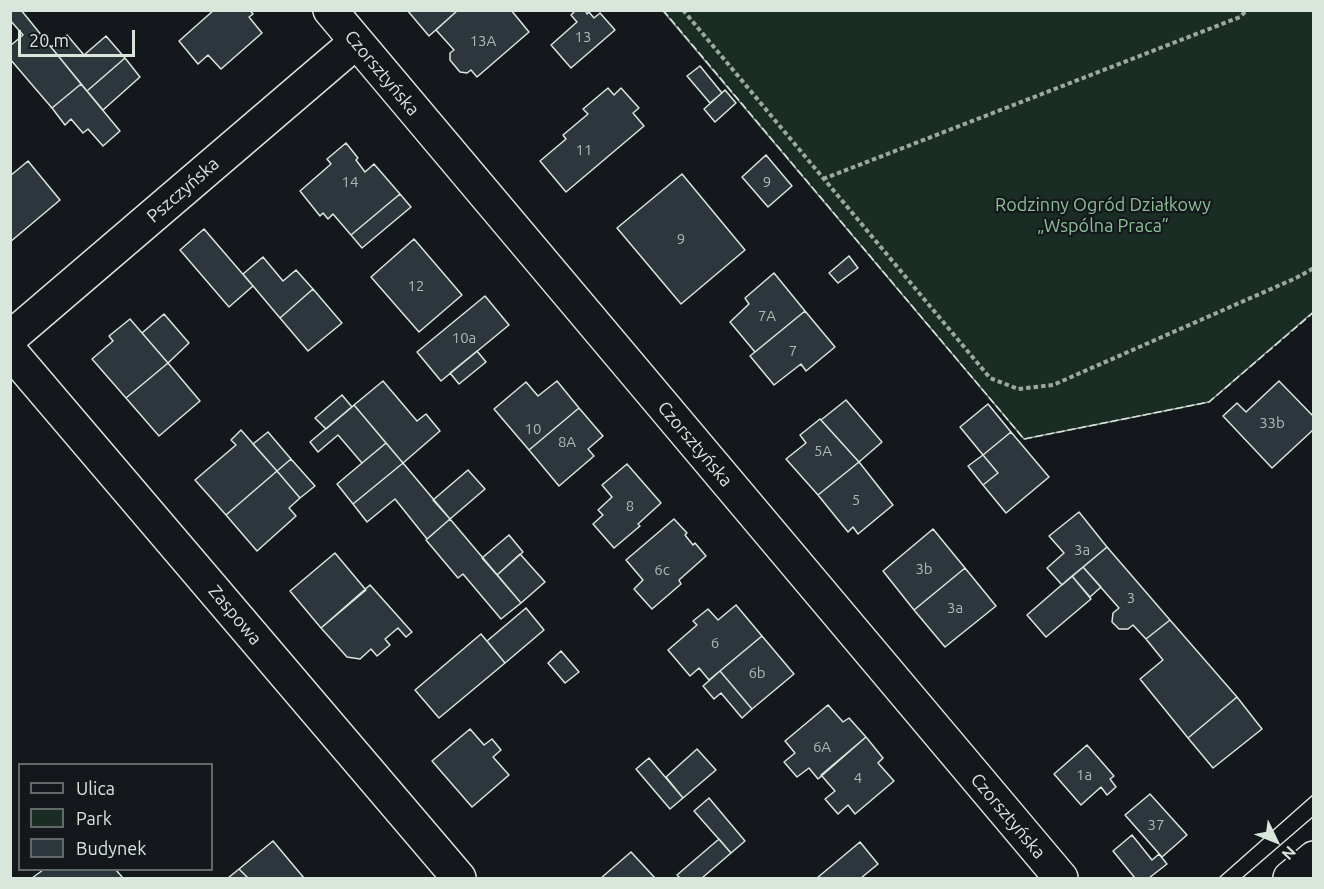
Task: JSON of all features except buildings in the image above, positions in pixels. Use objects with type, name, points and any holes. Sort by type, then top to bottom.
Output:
[{"type":"street","name":"Czorsztyńska","points":[[330,10],[1061,879]]},
{"type":"street","name":"Pszczyńska","points":[[10,338],[356,42]]},
{"type":"street","name":"Zaspowa","points":[[10,351],[459,879]]},
{"type":"street","points":[[1290,879],[1314,858]]},
{"type":"path","points":[[683,10],[990,378],[1018,389],[1053,385],[1314,268]]},
{"type":"path","points":[[823,179],[1240,17],[1247,10]]},
{"type":"green space","name":"Rodzinny Ogród Działkowy „Wspólna Praca”","points":[[663,11],[1313,11],[1313,312],[1209,402],[1024,439]]},
{"type":"tram line","points":[[1219,878],[1314,794]]},
{"type":"tram line","points":[[1242,878],[1314,816]]},
{"type":"fence","points":[[663,10],[1024,439],[1209,402],[1314,312]]}]
